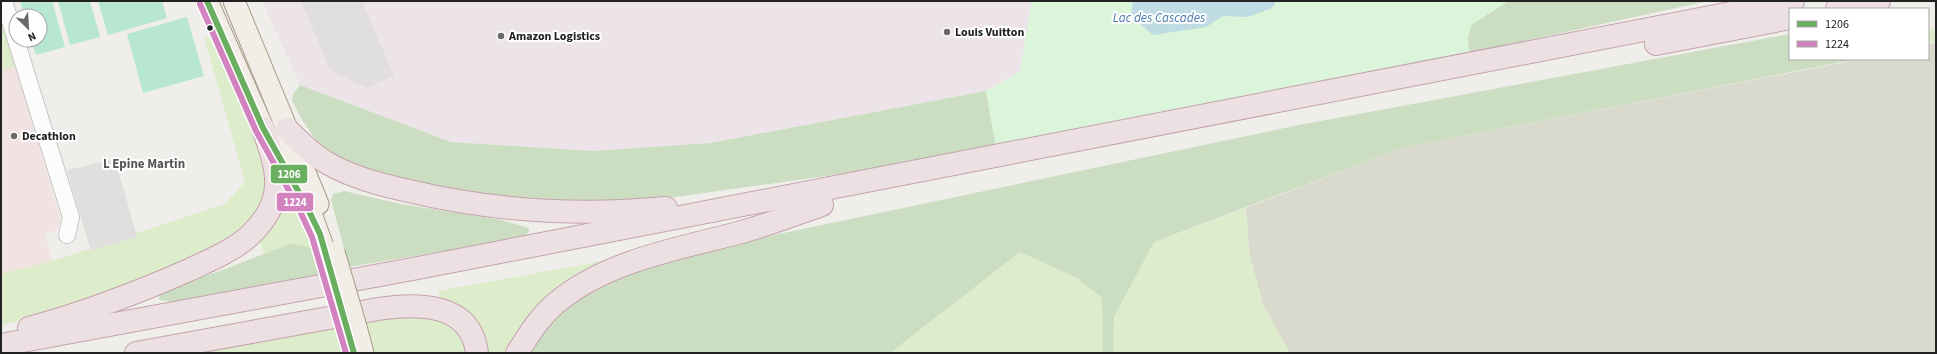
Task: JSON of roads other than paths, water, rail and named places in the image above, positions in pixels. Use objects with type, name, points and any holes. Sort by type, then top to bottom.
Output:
[{"type":"highway","points":[[28,353],[496,268],[825,197],[1793,1]]},
{"type":"highway","points":[[1842,8],[1879,1]]},
{"type":"highway","points":[[1,345],[410,270],[825,197],[1789,18]]},
{"type":"highway","points":[[1,335],[64,317],[131,294],[210,260],[246,238],[265,218],[274,198],[274,166],[263,128]]},
{"type":"highway","points":[[287,129],[314,154],[329,164],[379,184],[434,197],[510,208],[573,212],[629,211],[673,207],[773,192],[825,197]]},
{"type":"highway","points":[[517,353],[535,325],[555,303],[578,287],[604,273],[647,258],[778,222],[825,197]]},
{"type":"highway","points":[[136,353],[378,309],[411,305],[436,308],[456,317],[470,331],[477,353]]},
{"type":"main road","points":[[206,1],[263,128],[330,253]]},
{"type":"main road","points":[[234,1],[314,194],[352,328],[363,353]]},
{"type":"main road","points":[[352,328],[354,353]]},
{"type":"street","points":[[4,1],[8,14]]},
{"type":"street","points":[[18,48],[71,218],[67,235]]},
{"type":"water","name":"Lac des Cascades","points":[[1133,1],[1276,1],[1272,8],[1248,17],[1223,16],[1206,27],[1153,35],[1131,16]]},
{"type":"place","name":"Louis Vuitton","points":[[947,32]]},
{"type":"place","name":"Amazon Logistics","points":[[501,36]]},
{"type":"place","name":"Decathlon","points":[[14,136]]},
{"type":"district","name":"L Epine Martin","points":[[144,164]]}]
